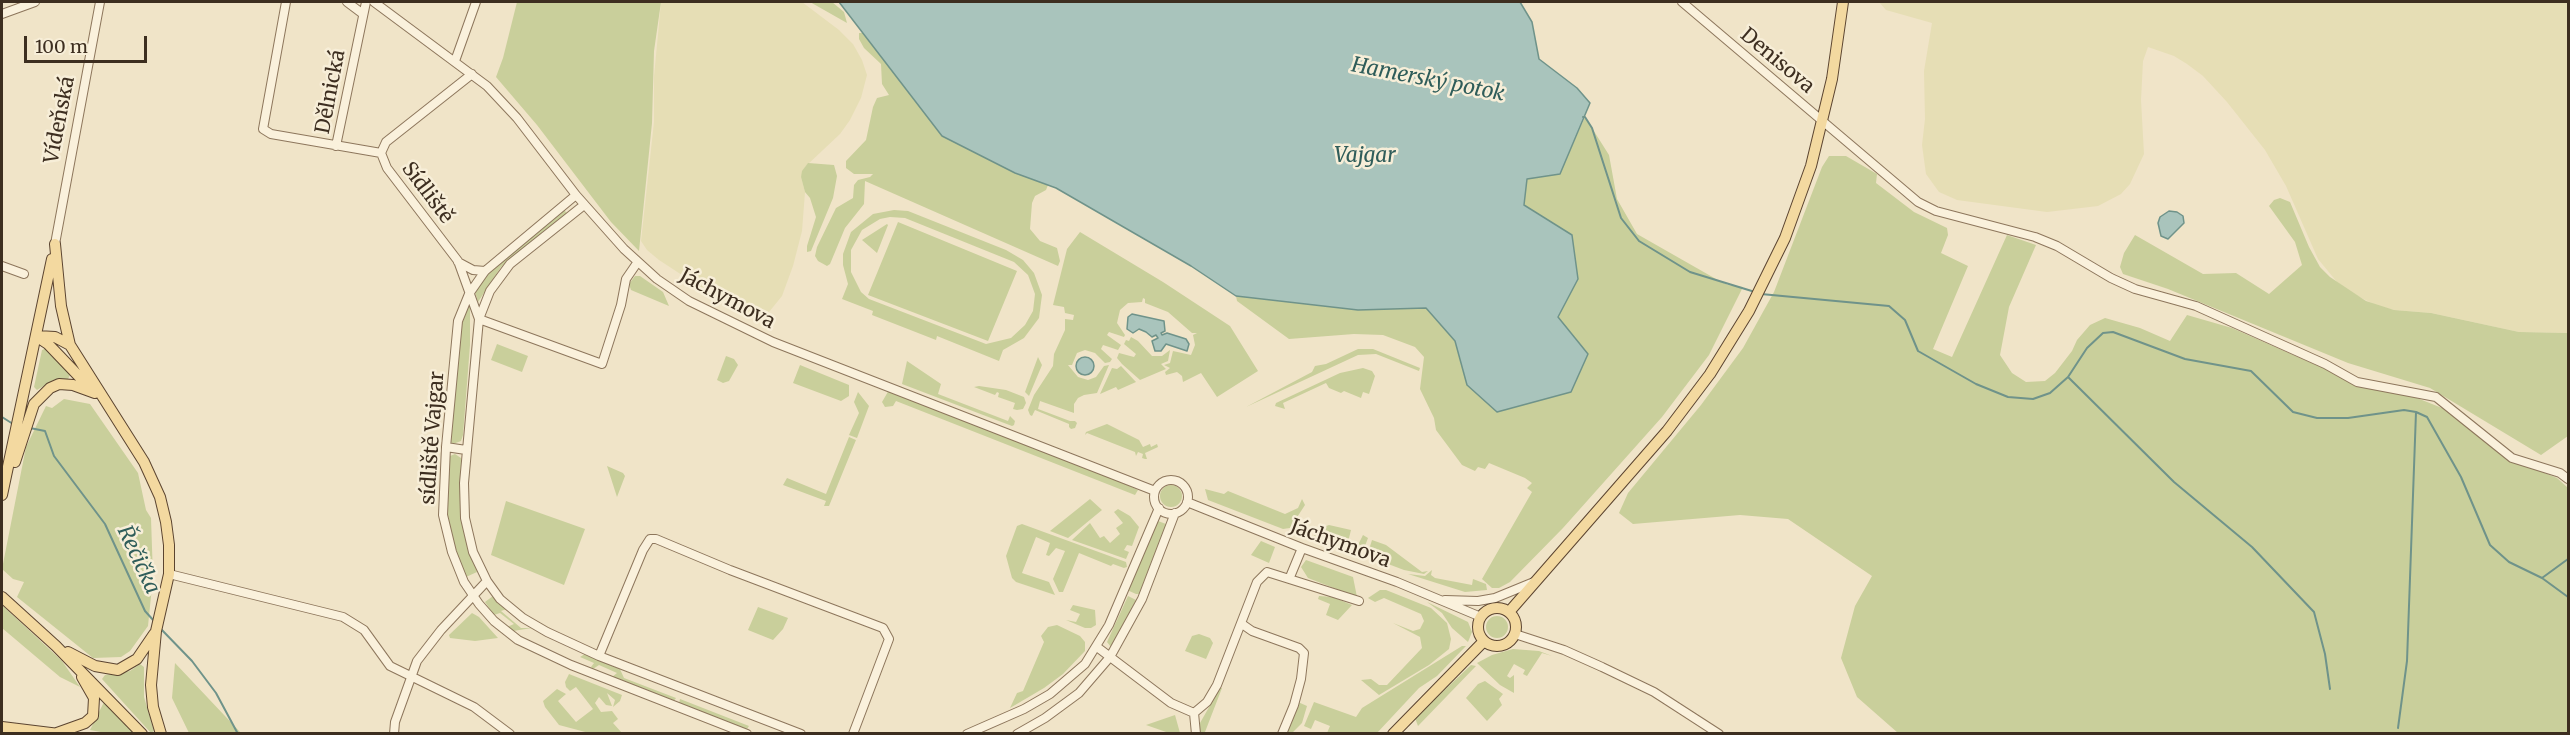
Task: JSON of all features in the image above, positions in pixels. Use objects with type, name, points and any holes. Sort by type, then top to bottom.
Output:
[{"type":"main road","points":[[1509,612],[1667,431],[1710,374],[1749,311],[1796,208],[1823,122],[1836,57],[1843,2]]},
{"type":"main road","points":[[2,495],[55,244]]},
{"type":"main road","points":[[55,244],[61,306],[70,345],[144,462],[160,497],[169,545],[169,574],[156,631],[151,696],[161,734]]},
{"type":"main road","points":[[36,336],[55,336],[70,345]]},
{"type":"main road","points":[[36,336],[48,344],[106,404]]},
{"type":"main road","points":[[2,502],[29,414],[40,396],[59,384],[74,385],[95,393]]},
{"type":"main road","points":[[2,597],[56,646],[142,734]]},
{"type":"main road","points":[[1494,609],[1509,612],[1516,624],[1515,634],[1508,642],[1498,646],[1484,640],[1478,629],[1481,617],[1494,609]]},
{"type":"main road","points":[[56,646],[88,664],[118,670],[137,659],[156,631]]},
{"type":"main road","points":[[1393,734],[1484,640]]},
{"type":"main road","points":[[2,727],[58,733],[85,723],[94,711],[94,698],[72,662]]},
{"type":"street","points":[[2,14],[35,2]]},
{"type":"street","name":"Vídeňská","points":[[55,244],[100,2]]},
{"type":"street","points":[[286,2],[263,129],[271,134],[336,146]]},
{"type":"street","points":[[347,2],[363,14]]},
{"type":"street","name":"Dělnická","points":[[366,2],[336,146],[381,153]]},
{"type":"street","name":"Jáchymova","points":[[374,2],[487,86],[517,118],[584,205],[637,262],[689,301],[773,342],[1155,490]]},
{"type":"street","points":[[455,61],[476,2]]},
{"type":"street","name":"Denisova","points":[[1682,2],[1910,196],[1936,211],[2035,237],[2135,289],[2196,306],[2325,364],[2357,382],[2387,389],[2416,392],[2436,398],[2512,458],[2560,473],[2568,479]]},
{"type":"street","name":"Sídliště","points":[[472,74],[386,142],[381,153],[389,171],[458,261],[478,319]]},
{"type":"street","name":"sídliště Vajgar","points":[[576,195],[485,270],[470,294],[458,321],[446,447],[443,514],[452,552],[464,582],[494,621],[510,635],[539,651],[747,734]]},
{"type":"street","name":"sídliště Vajgar","points":[[584,205],[510,264],[490,291],[478,319],[466,450],[465,518],[473,552],[487,581],[500,598],[524,618],[547,632],[599,656],[801,734]]},
{"type":"street","points":[[458,261],[473,270],[485,270]]},
{"type":"street","points":[[478,319],[602,364],[621,305],[626,279],[637,262]]},
{"type":"street","points":[[2,266],[24,273]]},
{"type":"street","points":[[446,447],[466,450]]},
{"type":"street","points":[[1176,481],[1185,488],[1187,502],[1182,509],[1168,513],[1159,508],[1154,498],[1155,490],[1164,482],[1176,481]]},
{"type":"street","name":"Jáchymova","points":[[1187,502],[1440,599],[1481,617]]},
{"type":"street","points":[[972,733],[1003,720],[1050,694],[1080,668],[1096,647],[1123,593],[1159,508]]},
{"type":"street","points":[[1017,734],[1045,718],[1079,693],[1097,675],[1110,657],[1142,599],[1174,513]]},
{"type":"street","points":[[599,656],[642,550],[650,539],[656,539],[730,570],[883,628],[889,639],[853,734]]},
{"type":"street","points":[[1290,577],[1302,548]]},
{"type":"street","points":[[1194,713],[1207,702],[1217,686],[1261,576],[1267,572],[1290,577],[1359,601]]},
{"type":"street","points":[[169,574],[343,617],[364,630],[390,666],[474,707],[510,734]]},
{"type":"street","points":[[1440,599],[1478,601],[1495,598],[1537,580]]},
{"type":"street","points":[[394,734],[395,722],[410,677],[426,648],[487,581]]},
{"type":"street","points":[[1242,624],[1252,631],[1299,648],[1304,657],[1294,705],[1282,734]]},
{"type":"street","points":[[1515,634],[1564,650],[1653,692],[1719,734]]},
{"type":"street","points":[[1096,647],[1171,703],[1194,713]]},
{"type":"street","points":[[1194,713],[1196,734]]},
{"type":"shaded area","points":[[661,2],[802,2],[839,30],[853,44],[867,75],[861,98],[850,120],[840,134],[806,166],[801,177],[805,192],[802,231],[793,266],[782,296],[769,312],[758,318],[746,315],[659,260],[647,250],[641,241],[654,122],[654,77]]},
{"type":"shaded area","points":[[1879,2],[2568,2],[2568,333],[2519,332],[2431,313],[2394,310],[2378,306],[2351,293],[2337,282],[2318,259],[2286,186],[2265,150],[2227,102],[2203,76],[2187,64],[2174,56],[2148,47],[2143,61],[2141,100],[2144,154],[2130,184],[2121,194],[2098,206],[2047,212],[1957,200],[1939,192],[1926,174],[1922,145],[1925,119],[1924,71],[1932,23],[1886,10]]},
{"type":"green space","points":[[517,2],[661,2],[654,51],[652,123],[639,251],[611,222],[537,125],[496,77]]},
{"type":"green space","points":[[810,2],[832,2],[844,12],[847,23]]},
{"type":"green space","points":[[859,33],[863,33],[942,136],[1015,173],[1048,185],[1046,190],[1035,196],[1032,203],[1030,229],[1040,241],[1057,248],[1060,261],[1058,266],[865,181],[864,204],[845,228],[830,264],[827,266],[818,261],[815,256],[817,247],[836,208],[853,198],[854,185],[858,180],[873,174],[854,174],[846,168],[846,161],[866,140],[877,98],[889,95],[882,84],[881,64],[864,48],[859,39]]},
{"type":"green space","points":[[1585,117],[1609,155],[1617,199],[1637,234],[1728,285],[1743,287],[1709,355],[1662,417],[1563,528],[1510,582],[1499,588],[1492,588],[1482,579],[1532,492],[1527,488],[1532,483],[1489,463],[1485,469],[1478,467],[1475,471],[1462,465],[1436,430],[1434,418],[1420,389],[1424,357],[1415,347],[1383,335],[1354,334],[1289,339],[1237,301],[1236,296],[1358,310],[1426,308],[1455,341],[1467,385],[1558,317],[1578,279],[1524,205],[1527,179],[1560,173]]},
{"type":"green space","points":[[1829,156],[1846,156],[1877,174],[1876,183],[1914,212],[1947,228],[1948,235],[1941,253],[1968,266],[1933,349],[1952,357],[2007,235],[2036,245],[2009,307],[2000,355],[2012,373],[2026,382],[2045,381],[2055,373],[2090,325],[2105,318],[2140,328],[2170,341],[2187,315],[2232,328],[2357,383],[2417,398],[2447,410],[2518,462],[2557,478],[2568,488],[2568,733],[1898,733],[1857,697],[1841,658],[1855,606],[1872,576],[1788,519],[1740,515],[1633,524],[1619,513],[1628,493],[1701,405],[1743,348],[1774,292],[1822,167]]},
{"type":"green space","points":[[808,163],[834,165],[837,176],[833,198],[811,251],[807,252],[816,217],[801,177]]},
{"type":"green space","points":[[2280,198],[2290,202],[2320,267],[2330,277],[2366,301],[2394,310],[2431,313],[2519,332],[2568,333],[2568,436],[2541,455],[2430,388],[2348,363],[2168,289],[2123,274],[2120,267],[2124,253],[2135,235],[2203,274],[2236,273],[2269,294],[2302,265],[2295,242],[2269,206],[2274,200]]},
{"type":"green space","points":[[564,210],[567,213],[501,267],[478,302],[475,292],[491,269]]},
{"type":"green space","points":[[894,210],[908,211],[1006,250],[1023,260],[1034,273],[1042,295],[1039,318],[1024,338],[1003,350],[999,361],[937,336],[936,340],[872,315],[873,311],[842,299],[848,284],[843,265],[843,254],[851,232],[873,214]],"holes":[[[905,218],[1014,262],[1028,275],[1035,294],[1033,311],[1025,325],[1011,338],[986,344],[869,299],[861,292],[851,272],[851,250],[862,230],[880,219]]]},
{"type":"green space","points":[[898,222],[1017,271],[988,341],[868,295]]},
{"type":"green space","points":[[888,225],[877,253],[862,240]]},
{"type":"green space","points":[[1080,232],[1230,326],[1258,371],[1217,397],[1201,373],[1183,382],[1182,376],[1177,372],[1166,375],[1165,372],[1170,368],[1164,365],[1170,363],[1173,351],[1191,355],[1195,345],[1193,335],[1197,333],[1192,333],[1168,312],[1145,303],[1143,298],[1142,302],[1128,303],[1120,310],[1117,323],[1124,337],[1109,332],[1107,335],[1121,345],[1118,350],[1103,345],[1101,349],[1112,359],[1110,362],[1105,363],[1095,353],[1085,350],[1077,353],[1072,365],[1068,365],[1078,377],[1088,380],[1096,377],[1104,366],[1109,365],[1097,393],[1078,398],[1074,404],[1074,413],[1040,401],[1038,409],[1075,421],[1077,423],[1075,428],[1071,429],[1069,424],[1035,410],[1032,416],[1030,415],[1028,410],[1034,395],[1053,366],[1054,354],[1065,330],[1065,319],[1073,320],[1074,315],[1065,313],[1064,307],[1053,305],[1067,249]]},
{"type":"green space","points":[[635,276],[640,276],[663,292],[669,306],[631,290],[629,284]]},
{"type":"green space","points":[[470,303],[470,345],[463,435],[461,441],[453,444],[451,442],[461,326]]},
{"type":"green space","points":[[1131,337],[1152,356],[1162,356],[1170,350],[1168,361],[1161,364],[1166,369],[1140,380],[1122,364],[1117,358],[1119,353],[1134,357],[1136,354],[1124,344]]},
{"type":"green space","points":[[497,344],[528,356],[522,372],[491,360]]},
{"type":"green space","points":[[47,348],[71,373],[68,379],[52,381],[37,390],[34,387],[42,350]]},
{"type":"green space","points":[[1358,349],[1373,349],[1420,368],[1419,371],[1376,354],[1358,355],[1246,407],[1312,372],[1315,366],[1326,364]]},
{"type":"green space","points":[[726,356],[734,359],[738,365],[729,381],[723,383],[717,380]]},
{"type":"green space","points":[[1038,357],[1042,365],[1029,396],[1025,392]]},
{"type":"green space","points":[[907,361],[941,384],[938,394],[1008,421],[1010,416],[1015,421],[1014,425],[902,384]]},
{"type":"green space","points":[[800,365],[849,385],[849,396],[841,401],[793,383]]},
{"type":"green space","points":[[1121,366],[1136,382],[1118,390],[1116,387],[1100,394],[1112,368],[1117,369]]},
{"type":"green space","points":[[1363,368],[1372,371],[1375,376],[1369,394],[1363,392],[1361,398],[1329,388],[1326,383],[1283,403],[1285,409],[1275,406],[1276,403],[1340,373]]},
{"type":"green space","points":[[974,387],[1006,390],[1024,397],[1026,403],[1023,409],[1013,409],[1015,403],[998,397],[997,392],[995,395]]},
{"type":"green space","points":[[889,390],[1138,490],[1135,495],[896,401],[893,406],[885,407],[882,402]]},
{"type":"green space","points":[[858,392],[869,406],[857,438],[849,435],[859,413],[854,402]]},
{"type":"green space","points":[[64,399],[90,404],[138,473],[146,510],[151,518],[153,577],[148,626],[130,651],[121,657],[93,658],[17,597],[24,582],[13,579],[2,569],[26,447],[46,406],[52,408]]},
{"type":"green space","points":[[1107,424],[1139,440],[1143,447],[1157,444],[1158,447],[1145,453],[1147,459],[1145,459],[1142,458],[1143,454],[1138,452],[1136,456],[1135,452],[1087,433],[1085,435],[1086,432]]},
{"type":"green space","points":[[849,437],[856,440],[829,506],[824,506],[826,501],[783,485],[787,478],[826,494]]},
{"type":"green space","points":[[455,454],[461,458],[460,517],[477,572],[466,577],[455,549],[447,512],[450,456]]},
{"type":"green space","points":[[607,466],[625,476],[617,497]]},
{"type":"green space","points":[[1171,485],[1179,488],[1182,496],[1179,504],[1171,507],[1163,504],[1160,496],[1163,488]]},
{"type":"green space","points":[[1205,489],[1224,494],[1228,491],[1285,514],[1298,508],[1302,499],[1305,505],[1290,528],[1283,529],[1208,500]]},
{"type":"green space","points":[[1090,499],[1102,510],[1068,538],[1050,531]]},
{"type":"green space","points":[[506,501],[585,529],[564,585],[491,555]]},
{"type":"green space","points":[[1118,509],[1130,516],[1139,527],[1132,546],[1127,545],[1124,550],[1129,552],[1126,559],[1072,540],[1090,523],[1100,538],[1104,536],[1110,543],[1120,534],[1116,528],[1123,523],[1114,512]]},
{"type":"green space","points":[[1158,521],[1166,524],[1139,594],[1136,594],[1127,590]]},
{"type":"green space","points":[[1022,524],[1126,562],[1127,567],[1113,564],[1111,566],[1079,553],[1063,592],[1059,592],[1053,579],[1065,551],[1056,548],[1049,556],[1046,555],[1050,543],[1036,537],[1022,573],[1049,582],[1055,595],[1016,582],[1012,578],[1006,556],[1017,526]]},
{"type":"green space","points":[[1329,525],[1351,530],[1348,542],[1353,544],[1358,545],[1363,535],[1368,538],[1362,554],[1347,547],[1345,549],[1331,548],[1316,542],[1314,536],[1318,529]]},
{"type":"green space","points":[[1372,540],[1386,545],[1422,572],[1428,571],[1424,574],[1404,570],[1367,556]]},
{"type":"green space","points":[[1261,541],[1275,547],[1269,563],[1251,555]]},
{"type":"green space","points":[[1306,560],[1353,577],[1357,597],[1308,578],[1301,567]]},
{"type":"green space","points":[[1432,570],[1431,575],[1435,578],[1472,585],[1473,579],[1486,584],[1487,590],[1465,592],[1408,574],[1425,576]]},
{"type":"green space","points":[[1380,590],[1386,590],[1431,608],[1447,623],[1451,639],[1449,649],[1429,665],[1379,695],[1361,680],[1371,679],[1379,685],[1387,685],[1422,648],[1420,637],[1393,623],[1413,631],[1420,629],[1424,621],[1421,614],[1384,598],[1375,602],[1368,598]]},
{"type":"green space","points":[[493,596],[507,609],[501,611],[521,628],[532,628],[513,631],[507,627],[514,624],[500,613],[494,615],[485,602]]},
{"type":"green space","points":[[1128,596],[1136,600],[1111,647],[1107,642]]},
{"type":"green space","points":[[1319,596],[1333,597],[1352,605],[1338,620],[1326,615],[1330,604],[1318,599]]},
{"type":"green space","points":[[1427,602],[1468,622],[1472,632],[1468,642],[1452,628],[1442,613]]},
{"type":"green space","points":[[2,605],[62,661],[80,687],[60,677],[2,628]]},
{"type":"green space","points":[[1073,605],[1095,610],[1096,625],[1085,628],[1066,620],[1076,622],[1080,614],[1070,610]]},
{"type":"green space","points":[[758,607],[788,618],[783,629],[773,640],[748,630]]},
{"type":"green space","points":[[472,613],[479,617],[498,638],[475,641],[450,638],[449,635]]},
{"type":"green space","points":[[1493,616],[1501,616],[1508,623],[1508,631],[1501,638],[1493,638],[1486,631],[1486,623]]},
{"type":"green space","points":[[1057,625],[1080,636],[1085,642],[1085,651],[1063,674],[1010,708],[1017,693],[1023,691],[1044,642],[1041,636],[1048,627]]},
{"type":"green space","points":[[1199,634],[1210,638],[1213,643],[1206,659],[1185,651],[1192,636]]},
{"type":"green space","points":[[1462,646],[1466,646],[1437,676],[1419,688],[1377,733],[1327,733],[1330,726],[1315,720],[1311,729],[1304,726],[1314,702],[1356,717],[1362,708]]},
{"type":"green space","points":[[1513,649],[1539,651],[1552,656],[1542,653],[1527,676],[1523,674],[1525,670],[1514,664],[1507,676],[1510,678],[1514,675],[1514,693],[1500,685],[1477,663],[1492,655]]},
{"type":"green space","points":[[585,654],[619,667],[624,678],[676,698],[674,701],[612,677],[617,673],[599,665],[593,669],[591,667],[594,663],[580,657]]},
{"type":"green space","points":[[175,663],[241,733],[189,733],[172,698]]},
{"type":"green space","points":[[140,664],[144,667],[144,697],[154,731],[151,733],[102,679],[105,675],[130,671]]},
{"type":"green space","points":[[1471,665],[1476,666],[1418,726],[1415,718]]},
{"type":"green space","points":[[569,674],[622,695],[620,701],[613,707],[615,700],[607,693],[612,706],[606,705],[599,697],[595,703],[601,712],[612,711],[618,719],[613,723],[622,733],[589,733],[559,725],[543,701],[557,689],[566,694],[558,701],[576,722],[593,709],[576,687],[570,691],[566,687],[565,682]]},
{"type":"green space","points":[[1485,681],[1503,694],[1499,699],[1502,705],[1487,721],[1466,698],[1478,684]]},
{"type":"green space","points":[[1222,688],[1205,732],[1200,732],[1200,723]]},
{"type":"green space","points":[[680,699],[749,726],[747,729],[679,703]]},
{"type":"green space","points":[[104,702],[134,733],[106,733],[90,730]]},
{"type":"green space","points":[[1298,702],[1307,706],[1302,723],[1292,733],[1285,734]]},
{"type":"green space","points":[[1175,715],[1180,733],[1169,733],[1146,725]]},
{"type":"water","name":"Vajgar","points":[[839,2],[1520,2],[1532,22],[1539,59],[1577,88],[1590,103],[1560,174],[1527,179],[1524,205],[1572,235],[1578,279],[1558,317],[1588,354],[1571,392],[1497,412],[1467,385],[1455,341],[1426,308],[1358,310],[1236,296],[1191,266],[1056,188],[1015,173],[942,136]]},
{"type":"water","points":[[2169,211],[2183,216],[2184,223],[2168,239],[2161,236],[2158,223],[2160,217]]},
{"type":"water","points":[[1132,314],[1164,321],[1165,331],[1161,333],[1162,335],[1167,333],[1186,339],[1189,344],[1187,351],[1166,344],[1161,351],[1155,351],[1152,341],[1158,338],[1156,335],[1152,337],[1139,329],[1133,333],[1127,329],[1128,317]]},
{"type":"water","points":[[1085,357],[1091,360],[1094,366],[1091,372],[1085,375],[1079,372],[1076,366],[1079,360]]},
{"type":"waterway","name":"Hamerský potok","points":[[1583,117],[1592,128],[1621,218],[1639,241],[1690,272],[1755,292]]},
{"type":"waterway","name":"Hamerský potok","points":[[1761,294],[1889,306],[1905,320],[1918,351],[1976,384],[2008,397],[2033,399],[2050,393],[2068,377],[2087,348],[2103,333],[2113,332],[2185,359],[2251,371],[2293,412],[2317,418],[2348,418],[2404,410],[2416,412],[2427,417],[2461,477],[2490,545],[2509,562],[2542,578],[2568,597]]},
{"type":"waterway","points":[[2068,377],[2174,482],[2252,547],[2314,612],[2325,654],[2330,689]]},
{"type":"waterway","points":[[2398,728],[2407,661],[2416,412]]},
{"type":"waterway","name":"Řečička","points":[[2,417],[13,424]]},
{"type":"waterway","name":"Řečička","points":[[30,428],[45,431],[54,456],[105,524],[145,611],[154,621]]},
{"type":"waterway","points":[[2542,578],[2568,559]]},
{"type":"waterway","name":"Řečička","points":[[160,628],[192,661],[216,693],[238,734]]}]
